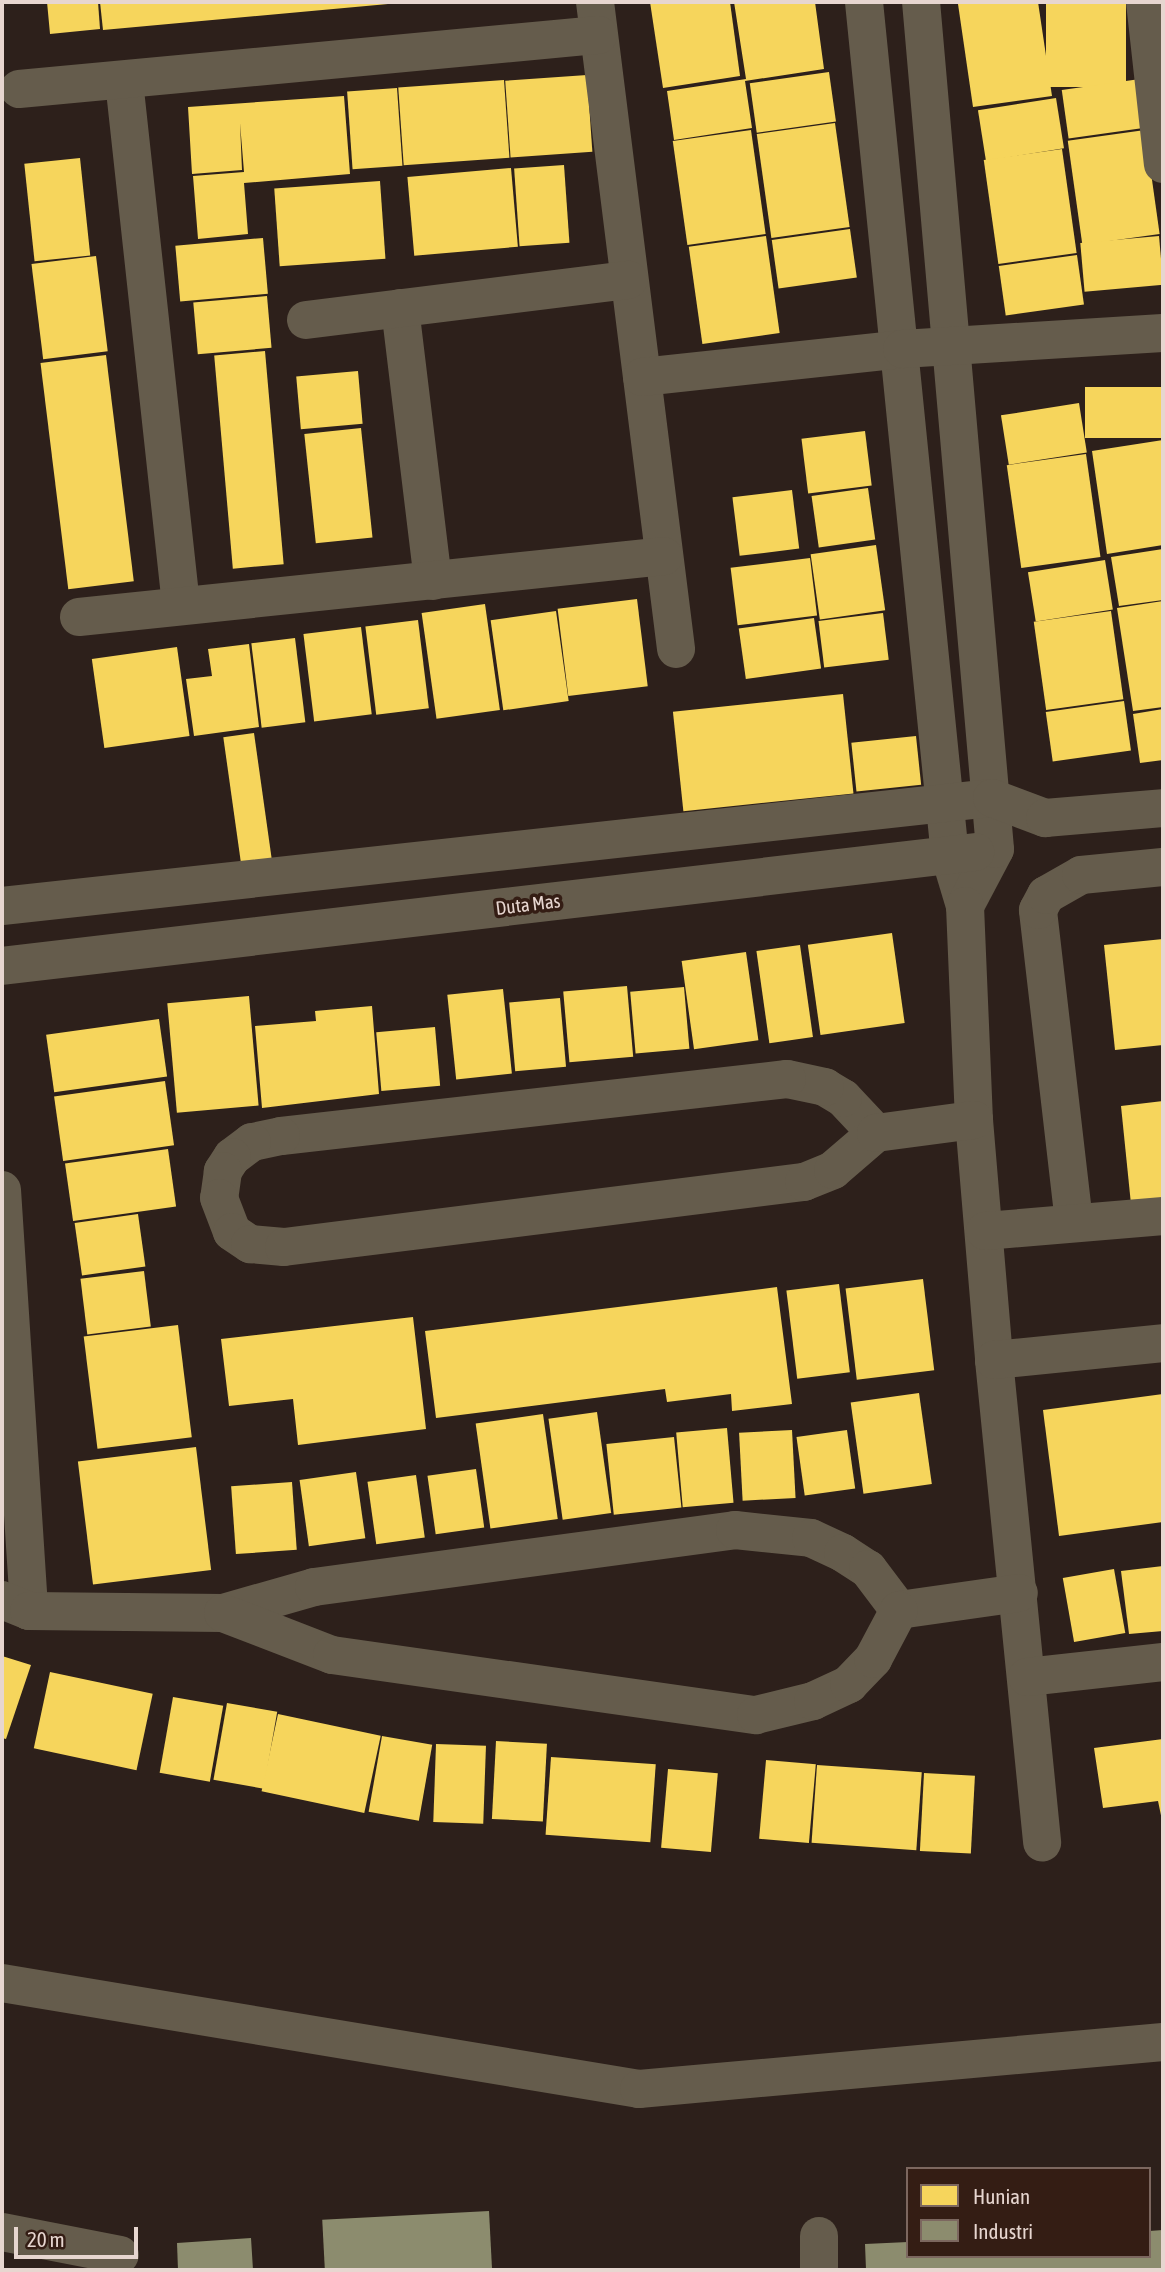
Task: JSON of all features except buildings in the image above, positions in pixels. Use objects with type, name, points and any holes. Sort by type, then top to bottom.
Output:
[{"type":"street","points":[[864,2],[902,349],[944,806],[950,856],[965,906],[974,1120],[994,1360],[1042,1843]]},
{"type":"street","points":[[921,2],[995,849],[965,906]]},
{"type":"street","points":[[1145,2],[1163,164]]},
{"type":"street","points":[[19,89],[124,81],[597,19],[676,649]]},
{"type":"street","points":[[124,81],[181,605]]},
{"type":"street","points":[[306,320],[629,280]]},
{"type":"street","points":[[400,308],[433,581]]},
{"type":"street","points":[[642,377],[902,349],[1163,333]]},
{"type":"street","points":[[79,617],[664,556]]},
{"type":"street","points":[[2,906],[944,806],[992,798],[1045,818],[1163,808]]},
{"type":"street","name":"Duta Mas","points":[[2,966],[950,856],[995,849],[1045,818]]},
{"type":"street","points":[[1074,1222],[1038,909],[1046,895],[1081,875],[1163,867]]},
{"type":"street","points":[[876,1133],[843,1098],[825,1087],[787,1080],[281,1136],[252,1142],[232,1157],[223,1171],[219,1198],[232,1232],[250,1244],[284,1247],[804,1182],[833,1170],[876,1133],[974,1120]]},
{"type":"street","points":[[2,1190],[15,1606],[223,1612],[314,1587],[735,1530],[811,1538],[843,1553],[868,1569],[899,1610]]},
{"type":"street","points":[[985,1231],[1163,1216]]},
{"type":"street","points":[[994,1360],[1163,1343]]},
{"type":"street","points":[[899,1610],[1019,1593]]},
{"type":"street","points":[[223,1612],[331,1655],[756,1715],[813,1701],[849,1684],[873,1659],[899,1610]]},
{"type":"street","points":[[1027,1677],[1163,1662]]},
{"type":"street","points":[[2,1983],[639,2089],[1163,2042]]},
{"type":"street","points":[[2,2232],[120,2255]]}]
